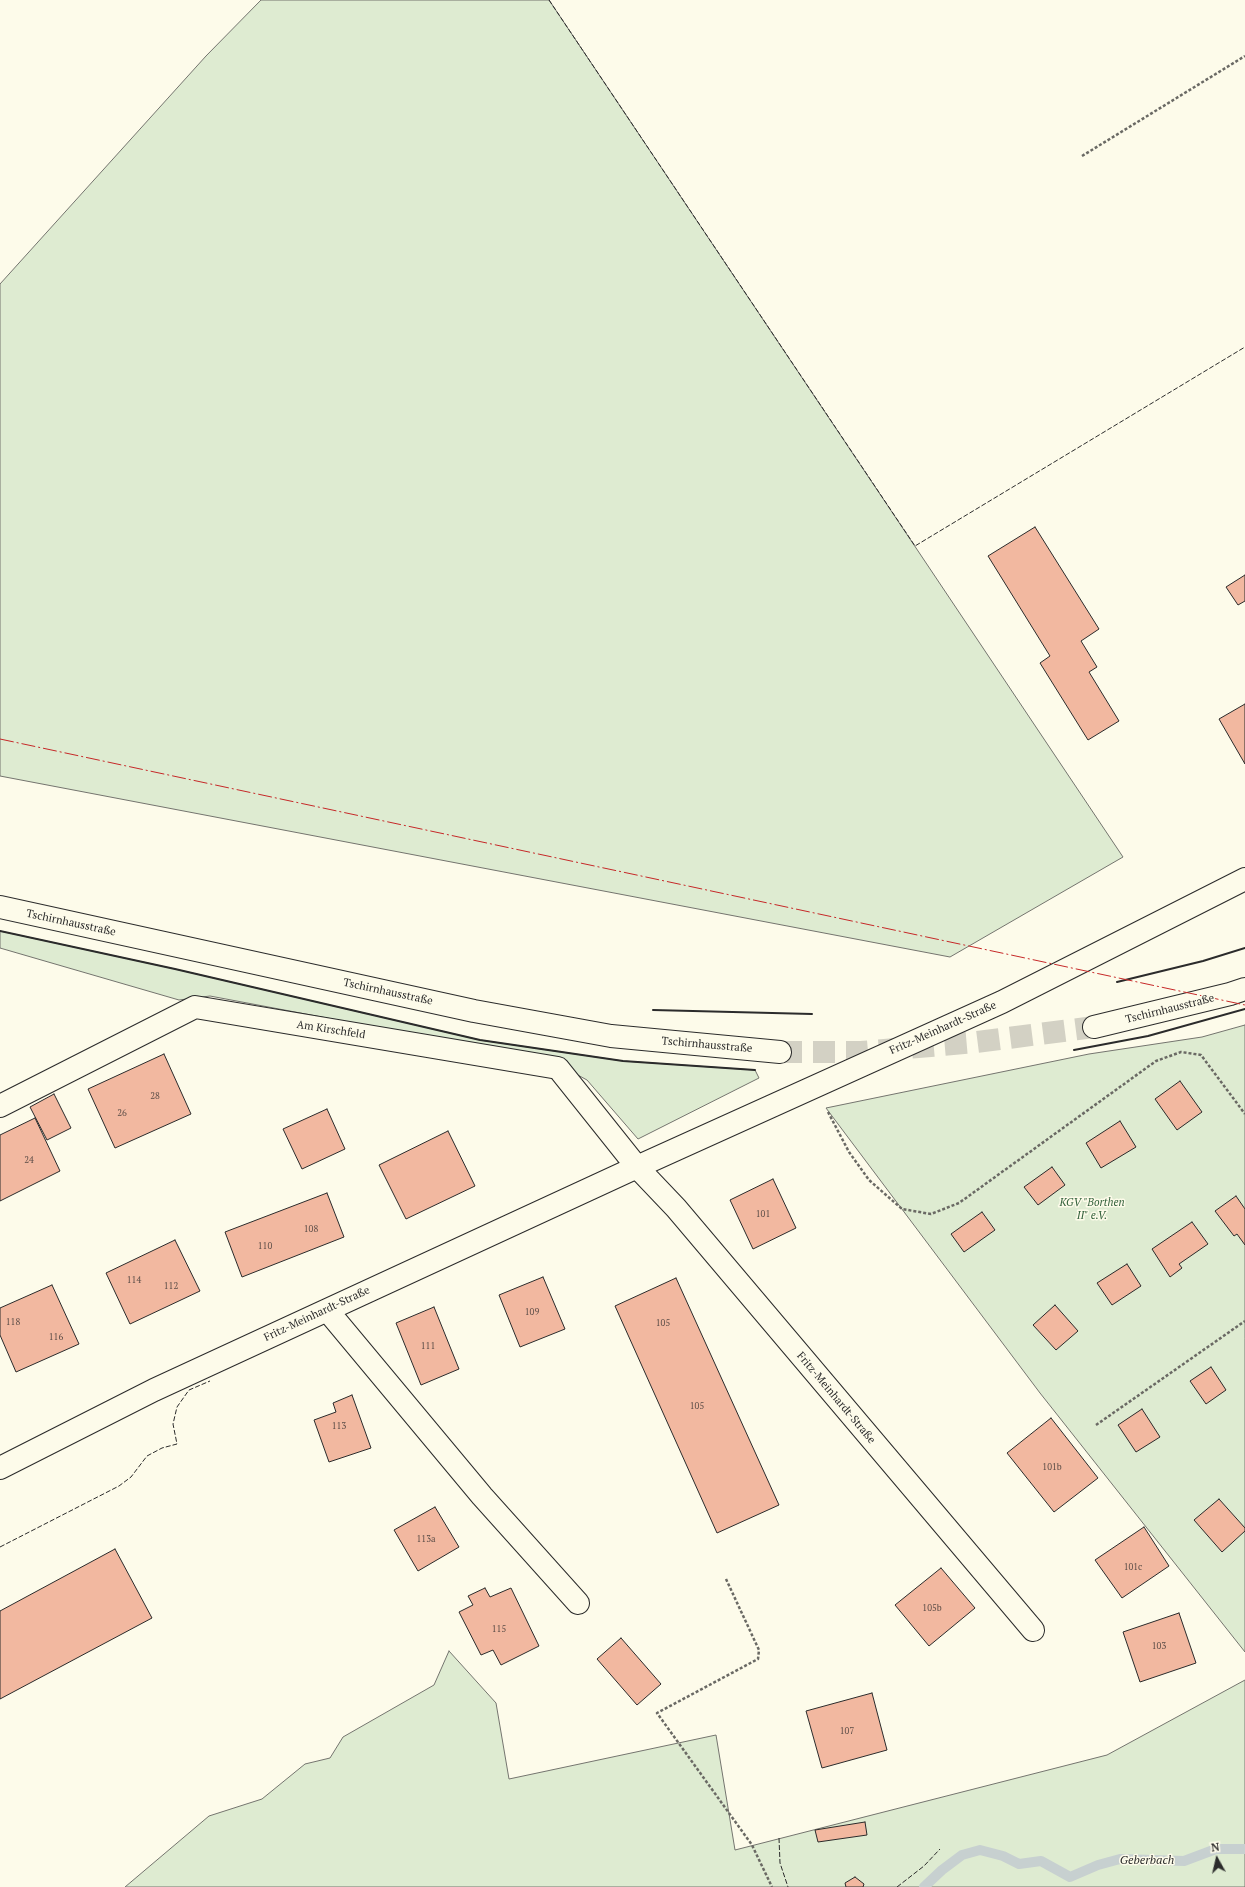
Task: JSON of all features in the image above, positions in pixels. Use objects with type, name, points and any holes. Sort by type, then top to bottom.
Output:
[{"type":"street","name":"Fritz-Meinhardt-Straße","points":[[0,1468],[154,1390],[637,1167],[1002,1002],[1245,879]]},
{"type":"street","name":"Tschirnhausstraße","points":[[0,908],[474,1011],[611,1036],[780,1052]]},
{"type":"street","name":"Tschirnhausstraße","points":[[1094,1027],[1245,989]]},
{"type":"street","name":"Am Kirschfeld","points":[[0,1106],[195,1007],[558,1068],[637,1167]]},
{"type":"street","name":"Fritz-Meinhardt-Straße","points":[[637,1167],[681,1214],[1033,1630]]},
{"type":"street","points":[[327,1310],[482,1496],[578,1603]]},
{"type":"path","points":[[1082,156],[1245,56]]},
{"type":"path","points":[[814,1087],[849,1152],[869,1180],[902,1208],[931,1214],[959,1203],[1156,1060],[1180,1052],[1201,1055],[1245,1114]]},
{"type":"path","points":[[1096,1424],[1245,1321]]},
{"type":"path","points":[[726,1580],[759,1650],[758,1659],[657,1713],[752,1845],[772,1887]]},
{"type":"green space","points":[[261,0],[549,0],[1123,857],[950,957],[0,776],[0,284],[206,56]]},
{"type":"green space","points":[[0,931],[175,969],[480,1040],[623,1061],[755,1070],[759,1078],[638,1139],[587,1080],[550,1060],[210,996],[179,1000],[0,948]]},
{"type":"green space","name":"KGV \"Borthen II\" e.V.","points":[[1245,1025],[1245,1652],[1040,1393],[826,1108],[1089,1054],[1202,1037]]},
{"type":"green space","points":[[449,1651],[496,1703],[509,1779],[716,1735],[735,1850],[1107,1755],[1245,1680],[1245,1887],[125,1887],[209,1816],[262,1799],[305,1764],[330,1758],[343,1737],[434,1685]]},
{"type":"building","points":[[1035,527],[1099,629],[1081,641],[1097,667],[1089,672],[1119,721],[1088,740],[1040,663],[1050,656],[988,556]]},
{"type":"building","points":[[1245,575],[1245,601],[1238,605],[1226,587]]},
{"type":"building","points":[[1245,704],[1245,764],[1219,719]]},
{"type":"building","points":[[164,1054],[191,1114],[115,1148],[88,1089]]},
{"type":"building","points":[[1180,1081],[1202,1112],[1177,1130],[1155,1099]]},
{"type":"building","points":[[54,1094],[71,1128],[47,1140],[30,1107]]},
{"type":"building","points":[[327,1109],[345,1149],[302,1169],[283,1129]]},
{"type":"building","points":[[35,1118],[60,1171],[0,1201],[0,1135]]},
{"type":"building","points":[[1120,1121],[1136,1147],[1101,1168],[1086,1143]]},
{"type":"building","points":[[448,1131],[475,1186],[406,1219],[379,1165]]},
{"type":"building","points":[[1052,1167],[1065,1185],[1038,1205],[1024,1187]]},
{"type":"building","points":[[773,1179],[796,1228],[753,1249],[730,1200]]},
{"type":"building","points":[[327,1193],[344,1237],[242,1277],[225,1232]]},
{"type":"building","points":[[1236,1196],[1245,1209],[1245,1245],[1237,1234],[1234,1236],[1215,1211]]},
{"type":"building","points":[[982,1212],[995,1230],[964,1252],[951,1234]]},
{"type":"building","points":[[1192,1222],[1208,1244],[1179,1264],[1182,1268],[1170,1277],[1152,1249]]},
{"type":"building","points":[[175,1240],[200,1291],[130,1324],[106,1273]]},
{"type":"building","points":[[1127,1264],[1141,1286],[1112,1305],[1097,1283]]},
{"type":"building","points":[[543,1277],[565,1329],[520,1347],[499,1295]]},
{"type":"building","points":[[676,1278],[779,1505],[717,1533],[615,1306]]},
{"type":"building","points":[[52,1285],[79,1344],[16,1372],[0,1335],[0,1308]]},
{"type":"building","points":[[1055,1305],[1078,1331],[1056,1350],[1033,1325]]},
{"type":"building","points":[[434,1307],[459,1369],[421,1385],[396,1323]]},
{"type":"building","points":[[1211,1367],[1226,1390],[1206,1404],[1190,1381]]},
{"type":"building","points":[[352,1395],[371,1448],[329,1462],[314,1420],[336,1412],[333,1403]]},
{"type":"building","points":[[1142,1409],[1160,1437],[1136,1452],[1118,1425]]},
{"type":"building","points":[[1051,1418],[1098,1478],[1054,1512],[1007,1453]]},
{"type":"building","points":[[1219,1499],[1245,1528],[1245,1531],[1222,1552],[1194,1520]]},
{"type":"building","points":[[435,1507],[459,1547],[418,1571],[394,1530]]},
{"type":"building","points":[[1144,1527],[1169,1566],[1122,1598],[1095,1560]]},
{"type":"building","points":[[115,1549],[152,1618],[0,1699],[0,1611]]},
{"type":"building","points":[[941,1568],[975,1608],[929,1646],[895,1605]]},
{"type":"building","points":[[485,1588],[490,1597],[511,1588],[539,1646],[501,1665],[493,1650],[481,1655],[459,1612],[473,1605],[468,1596]]},
{"type":"building","points":[[1179,1613],[1196,1663],[1140,1682],[1123,1632]]},
{"type":"building","points":[[621,1638],[661,1684],[637,1705],[597,1659]]},
{"type":"building","points":[[872,1693],[887,1750],[822,1768],[806,1711]]},
{"type":"building","points":[[865,1822],[867,1835],[818,1842],[815,1830]]},
{"type":"building","points":[[855,1877],[864,1884],[863,1887],[846,1887],[845,1883]]},
{"type":"waterway","name":"Geberbach","points":[[924,1887],[942,1870],[962,1855],[980,1850],[1003,1856],[1019,1864],[1041,1861],[1070,1877],[1098,1865],[1120,1859],[1184,1861],[1216,1849],[1245,1849]]},
{"type":"tunnel","points":[[780,1052],[861,1052],[977,1042],[1094,1027]]},
{"type":"fence","points":[[549,0],[915,546],[1245,347]]},
{"type":"fence","points":[[0,1547],[119,1486],[131,1477],[147,1456],[162,1448],[177,1444],[173,1424],[177,1407],[189,1390],[210,1381]]},
{"type":"fence","points":[[779,1838],[780,1863],[788,1887]]},
{"type":"fence","points":[[897,1887],[924,1866],[940,1849]]},
{"type":"wall","points":[[0,931],[175,969],[480,1040],[623,1061],[755,1070]]},
{"type":"wall","points":[[1117,982],[1203,961],[1245,948]]},
{"type":"wall","points":[[1074,1050],[1148,1036],[1245,1009]]},
{"type":"wall","points":[[653,1010],[812,1014]]},
{"type":"power","points":[[0,739],[1245,1005]]}]
